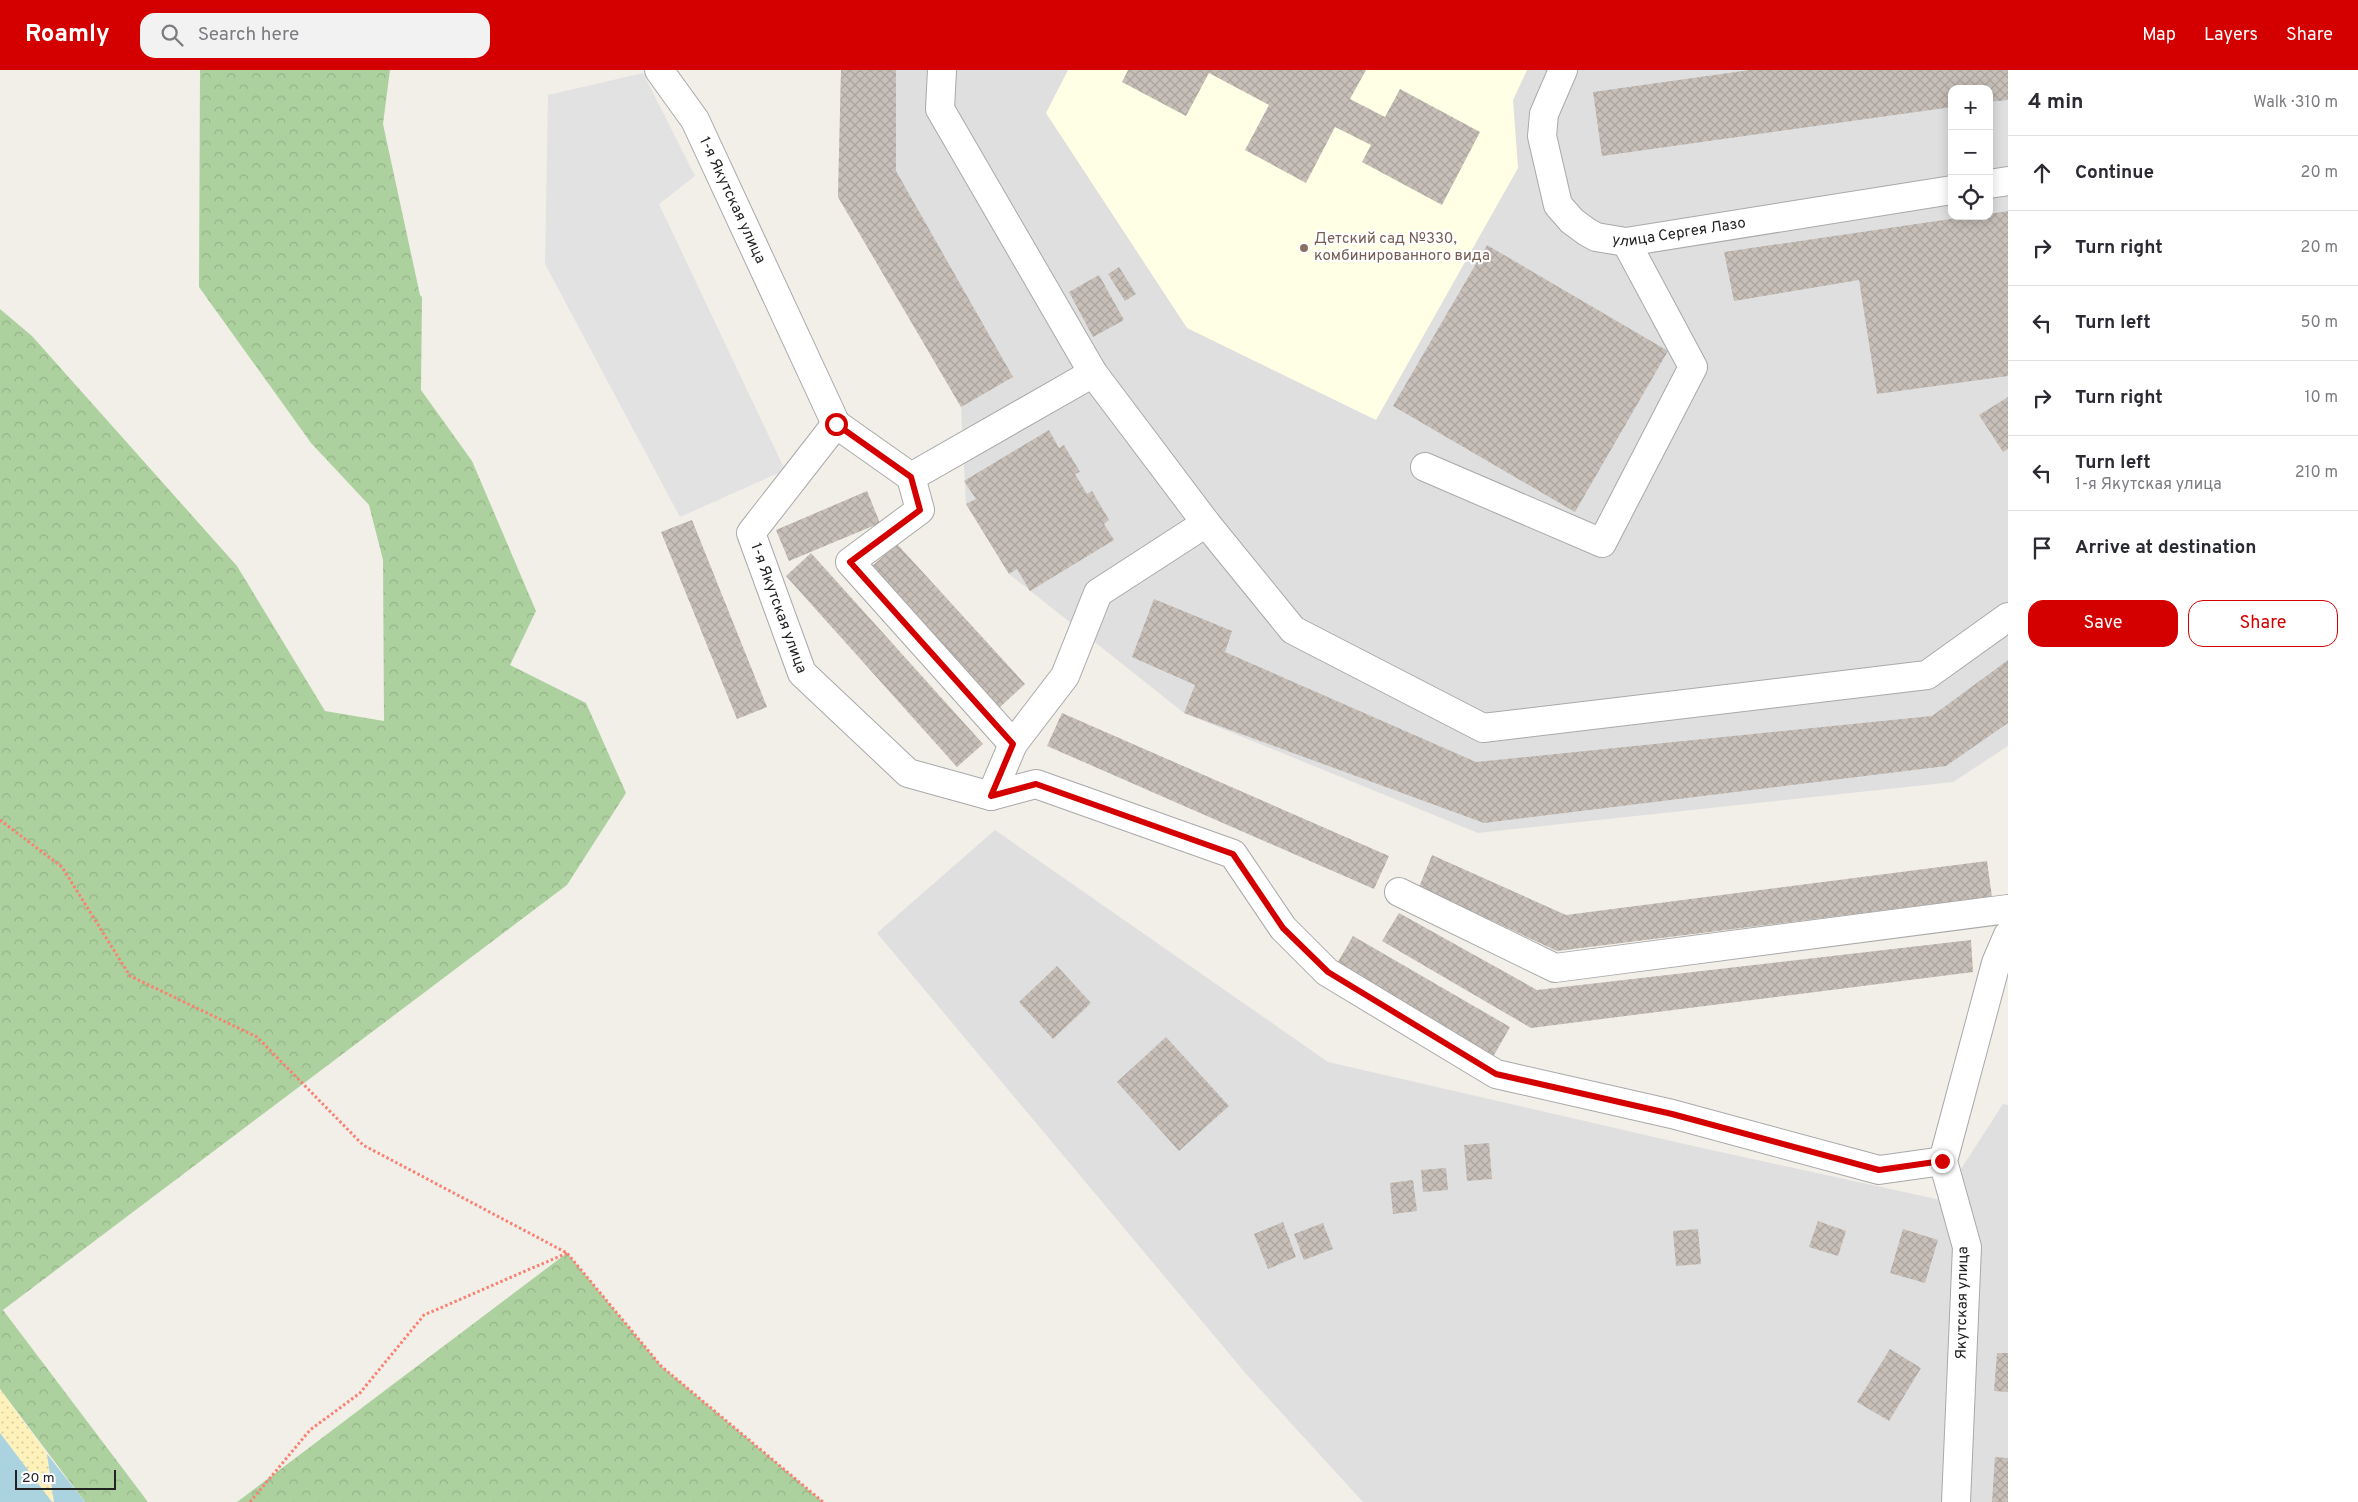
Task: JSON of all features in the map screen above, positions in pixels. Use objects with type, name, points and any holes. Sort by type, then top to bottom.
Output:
[{"type":"street","name":"1-я Якутская улица","points":[[659,70],[695,120],[836,424],[751,533],[802,673],[908,773],[991,796]]},
{"type":"street","points":[[942,70],[940,109],[1093,373],[1206,523],[1293,630],[1482,728],[1926,674],[2008,617]]},
{"type":"street","name":"улица Сергея Лазо","points":[[1563,70],[1544,114],[1542,136],[1558,205],[1572,221],[1596,237],[1626,242],[1948,191]]},
{"type":"street","points":[[1993,183],[2008,181]]},
{"type":"street","points":[[1425,467],[1602,543],[1693,367],[1626,242]]},
{"type":"street","points":[[911,477],[1093,373]]},
{"type":"street","points":[[836,424],[911,477],[920,510],[850,562],[1013,744]]},
{"type":"street","points":[[991,796],[1013,744],[1065,676],[1098,592],[1206,523]]},
{"type":"street","points":[[991,796],[1036,784],[1233,854],[1283,928],[1328,972],[1496,1074],[1672,1114],[1879,1170],[1942,1161],[1996,963],[2008,935]]},
{"type":"street","points":[[1399,892],[1555,968],[2008,909]]},
{"type":"street","name":"Якутская улица","points":[[1942,1161],[1967,1247],[1956,1502]]},
{"type":"path","points":[[0,820],[62,867],[130,976],[257,1037],[363,1145],[567,1253],[661,1366],[823,1502]]},
{"type":"path","points":[[250,1502],[310,1430],[360,1393],[424,1315],[567,1253]]},
{"type":"shaded area","points":[[841,70],[2008,70],[2008,746],[1953,782],[1478,833],[1184,713],[1009,574],[966,504],[961,407],[838,197]]},
{"type":"shaded area","name":"Детский сад №330, комбинированного вида","points":[[1068,70],[1527,70],[1513,100],[1518,168],[1376,420],[1187,328],[1046,113]]},
{"type":"shaded area","points":[[643,73],[695,176],[659,204],[785,470],[680,517],[545,264],[548,95]]},
{"type":"shaded area","points":[[995,830],[1328,1062],[1693,1146],[1941,1200],[2003,1104],[2008,1105],[2008,1502],[1363,1502],[1247,1375],[877,933]]},
{"type":"green space","points":[[200,70],[390,70],[383,124],[420,295],[422,297],[421,390],[472,461],[536,611],[510,665],[586,703],[626,793],[567,885],[3,1310],[148,1502],[85,1502],[0,1389],[0,309],[32,336],[237,566],[325,711],[384,721],[383,560],[369,505],[311,443],[199,287]]},
{"type":"green space","points":[[567,1253],[661,1366],[823,1502],[237,1502]]},
{"type":"sand","points":[[0,1389],[47,1454],[54,1502],[52,1502],[0,1433]]},
{"type":"water","points":[[0,1433],[52,1502],[0,1502]]},
{"type":"water","points":[[47,1454],[85,1502],[54,1502]]},
{"type":"building","points":[[841,70],[896,70],[896,171],[1013,377],[961,407],[838,197]]},
{"type":"building","points":[[1128,70],[1366,70],[1350,99],[1385,117],[1400,89],[1480,132],[1442,205],[1362,162],[1371,145],[1335,127],[1306,183],[1245,150],[1269,105],[1209,73],[1186,116],[1122,82]]},
{"type":"building","points":[[1750,70],[2008,70],[2008,100],[1993,102],[1993,85],[1948,85],[1948,108],[1602,156],[1593,92]]},
{"type":"building","points":[[2008,211],[2008,376],[1877,394],[1859,280],[1734,301],[1724,252],[1948,219],[1993,220],[1993,213]]},
{"type":"building","points":[[1487,245],[1668,351],[1575,512],[1393,406]]},
{"type":"building","points":[[1119,267],[1136,294],[1125,301],[1108,274]]},
{"type":"building","points":[[1099,275],[1124,320],[1093,337],[1069,292]]},
{"type":"building","points":[[2008,397],[2008,449],[2003,452],[1979,415]]},
{"type":"building","points":[[1049,430],[1059,448],[1064,445],[1080,472],[1075,474],[1087,494],[1092,491],[1109,520],[1104,524],[1114,540],[1030,591],[1017,569],[1009,574],[966,504],[976,499],[964,481]]},
{"type":"building","points":[[867,491],[880,523],[789,561],[776,530]]},
{"type":"building","points":[[692,520],[767,707],[737,719],[661,532]]},
{"type":"building","points":[[897,544],[1025,684],[998,709],[870,568]]},
{"type":"building","points":[[811,553],[983,744],[957,767],[786,576]]},
{"type":"building","points":[[1154,599],[1232,631],[1225,652],[1476,762],[1932,716],[2008,660],[2008,723],[1946,766],[1484,823],[1184,713],[1195,685],[1132,657]]},
{"type":"building","points":[[1062,713],[1389,856],[1374,889],[1047,746]]},
{"type":"building","points":[[1432,855],[1566,915],[1987,861],[1992,897],[1557,951],[1419,887]]},
{"type":"building","points":[[1399,913],[1537,990],[1971,940],[1973,972],[1531,1028],[1382,941]]},
{"type":"building","points":[[1353,936],[1510,1027],[1493,1057],[1335,967]]},
{"type":"building","points":[[1057,966],[1091,1003],[1053,1039],[1019,1002]]},
{"type":"building","points":[[1166,1037],[1229,1106],[1179,1151],[1117,1082]]},
{"type":"building","points":[[1489,1143],[1492,1179],[1467,1181],[1464,1145]]},
{"type":"building","points":[[1446,1168],[1448,1190],[1423,1192],[1421,1170]]},
{"type":"building","points":[[1413,1180],[1417,1211],[1393,1214],[1390,1183]]},
{"type":"building","points":[[1818,1221],[1846,1231],[1838,1256],[1809,1247]]},
{"type":"building","points":[[1283,1222],[1296,1257],[1268,1269],[1254,1234]]},
{"type":"building","points":[[1323,1223],[1333,1249],[1304,1260],[1294,1234]]},
{"type":"building","points":[[1698,1229],[1701,1264],[1676,1266],[1673,1231]]},
{"type":"building","points":[[1903,1229],[1938,1240],[1925,1283],[1890,1273]]},
{"type":"building","points":[[1890,1349],[1921,1368],[1889,1421],[1857,1402]]},
{"type":"building","points":[[1997,1353],[2008,1353],[2008,1392],[1994,1391]]},
{"type":"building","points":[[1995,1457],[2008,1458],[2008,1502],[1992,1502]]},
{"type":"place","name":"Детский сад №330, комбинированного вида","points":[[1304,248]]},
{"type":"route","points":[[836,424],[911,477],[920,510],[850,562],[1013,744],[991,796],[1036,784],[1233,854],[1283,928],[1328,972],[1496,1074],[1672,1114],[1879,1170],[1942,1161]]}]
